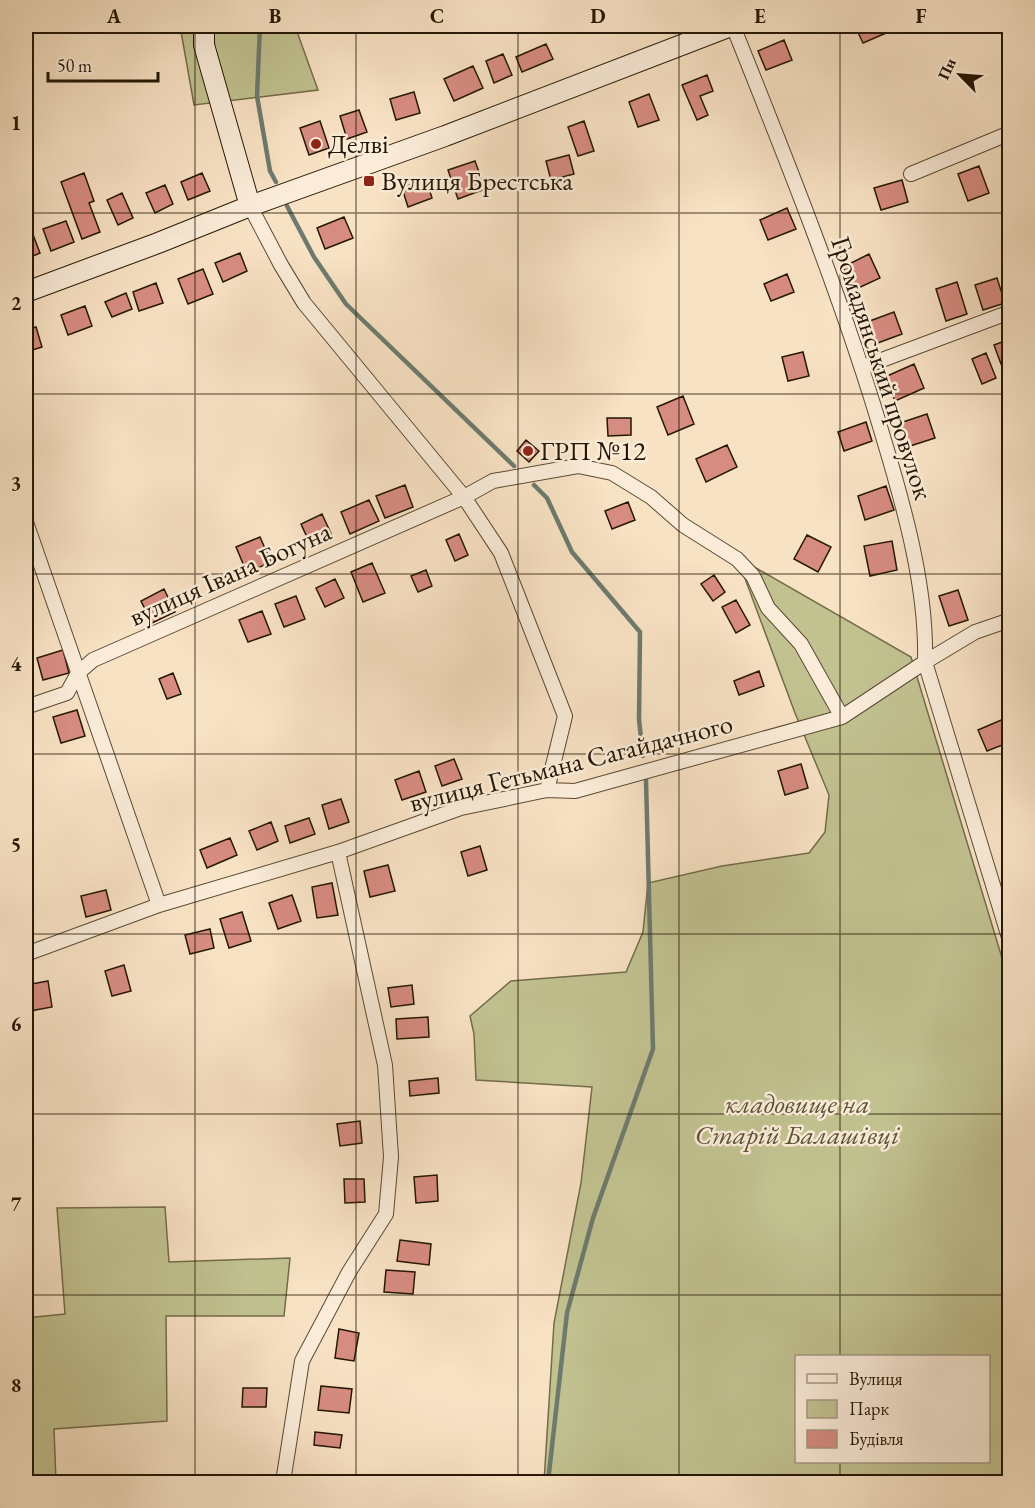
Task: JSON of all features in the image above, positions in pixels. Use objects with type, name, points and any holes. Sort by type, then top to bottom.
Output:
[{"type":"street","points":[[204,26],[204,45],[250,206],[281,265],[304,303],[465,497],[501,553],[565,716],[547,790]]},
{"type":"street","points":[[26,292],[732,26]]},
{"type":"street","name":"Громадянський провулок","points":[[732,26],[863,366],[906,513],[926,630],[925,662],[1010,941]]},
{"type":"street","points":[[911,174],[1010,133]]},
{"type":"street","points":[[863,366],[1010,312]]},
{"type":"street","points":[[465,497],[493,481],[578,465],[612,473],[651,497],[683,525],[737,559],[753,576],[768,608],[801,644],[842,717]]},
{"type":"street","name":"вулиця Івана Богуна","points":[[26,707],[67,693],[78,673],[93,660],[465,497]]},
{"type":"street","points":[[26,522],[159,905]]},
{"type":"street","name":"вулиця Гетьмана Сагайдачного","points":[[26,954],[159,905],[338,852],[461,808],[547,790],[575,791],[609,783],[842,717],[975,632],[1010,620]]},
{"type":"street","points":[[283,1482],[302,1361],[349,1272],[386,1214],[391,1157],[385,1065],[338,852]]},
{"type":"green space","points":[[180,26],[295,26],[318,90],[194,105]]},
{"type":"green space","name":"кладовище на Старій Балашівці","points":[[737,557],[911,657],[1009,981],[1009,1482],[544,1482],[554,1323],[581,1183],[592,1087],[476,1080],[474,1034],[470,1016],[511,981],[626,972],[643,932],[648,883],[722,866],[809,853],[825,832],[829,795],[795,713]]},
{"type":"green space","points":[[165,1207],[169,1262],[290,1258],[284,1316],[166,1316],[167,1421],[54,1429],[56,1482],[26,1482],[26,1318],[65,1314],[57,1208]]},
{"type":"building","points":[[625,26],[643,26],[628,32]]},
{"type":"building","points":[[855,26],[883,26],[886,33],[863,43]]},
{"type":"building","points":[[784,40],[792,60],[766,70],[758,51]]},
{"type":"building","points":[[546,44],[553,59],[522,72],[516,57]]},
{"type":"building","points":[[503,54],[512,75],[494,83],[486,61]]},
{"type":"building","points":[[473,66],[483,88],[454,101],[444,79]]},
{"type":"building","points":[[707,75],[713,91],[700,96],[708,115],[697,120],[682,85]]},
{"type":"building","points":[[414,92],[420,113],[396,120],[390,99]]},
{"type":"building","points":[[649,94],[659,120],[638,127],[629,102]]},
{"type":"building","points":[[359,110],[367,132],[347,139],[340,116]]},
{"type":"building","points":[[320,121],[329,148],[309,155],[300,128]]},
{"type":"building","points":[[584,121],[594,151],[578,156],[568,127]]},
{"type":"building","points":[[569,155],[574,174],[551,180],[546,161]]},
{"type":"building","points":[[475,161],[485,189],[458,199],[448,170]]},
{"type":"building","points":[[979,166],[989,193],[968,201],[958,174]]},
{"type":"building","points":[[84,173],[94,201],[89,203],[100,232],[82,239],[61,182]]},
{"type":"building","points":[[202,173],[210,191],[188,200],[181,182]]},
{"type":"building","points":[[426,179],[432,198],[408,207],[402,188]]},
{"type":"building","points":[[902,180],[908,202],[881,210],[874,188]]},
{"type":"building","points":[[165,185],[173,204],[155,213],[146,193]]},
{"type":"building","points":[[122,193],[133,218],[118,225],[107,200]]},
{"type":"building","points":[[787,208],[796,229],[768,240],[760,220]]},
{"type":"building","points":[[344,217],[353,238],[325,249],[317,228]]},
{"type":"building","points":[[66,221],[74,242],[51,251],[43,229]]},
{"type":"building","points":[[32,232],[40,253],[26,259],[26,235]]},
{"type":"building","points":[[240,253],[247,271],[223,282],[215,263]]},
{"type":"building","points":[[869,254],[880,278],[854,290],[843,267]]},
{"type":"building","points":[[203,269],[213,294],[188,304],[178,279]]},
{"type":"building","points":[[787,274],[794,292],[771,301],[764,284]]},
{"type":"building","points":[[997,278],[1005,303],[983,310],[975,285]]},
{"type":"building","points":[[957,282],[967,314],[946,321],[936,289]]},
{"type":"building","points":[[156,283],[163,303],[139,311],[133,292]]},
{"type":"building","points":[[126,293],[132,309],[112,317],[105,302]]},
{"type":"building","points":[[85,306],[92,326],[68,335],[61,315]]},
{"type":"building","points":[[894,312],[902,334],[875,344],[867,322]]},
{"type":"building","points":[[36,327],[42,347],[26,352],[26,330]]},
{"type":"building","points":[[1010,339],[1010,361],[1001,364],[994,345]]},
{"type":"building","points":[[803,352],[809,376],[788,381],[782,357]]},
{"type":"building","points":[[986,353],[996,378],[982,384],[972,359]]},
{"type":"building","points":[[914,364],[924,388],[895,401],[885,377]]},
{"type":"building","points":[[683,396],[694,424],[668,435],[657,407]]},
{"type":"building","points":[[927,414],[935,438],[907,447],[900,423]]},
{"type":"building","points":[[607,418],[631,418],[631,435],[608,436]]},
{"type":"building","points":[[866,422],[872,441],[844,451],[838,432]]},
{"type":"building","name":"ГРП №12","points":[[526,440],[539,451],[529,462],[517,451]]},
{"type":"building","points":[[727,445],[737,467],[706,482],[696,459]]},
{"type":"building","points":[[405,485],[413,507],[385,518],[376,496]]},
{"type":"building","points":[[886,486],[894,510],[865,520],[858,496]]},
{"type":"building","points":[[369,500],[379,521],[350,534],[341,512]]},
{"type":"building","points":[[628,502],[635,520],[612,529],[605,511]]},
{"type":"building","points":[[322,514],[333,538],[312,548],[301,524]]},
{"type":"building","points":[[459,534],[468,555],[455,561],[446,540]]},
{"type":"building","points":[[807,535],[831,547],[818,572],[794,559]]},
{"type":"building","points":[[260,537],[271,562],[247,573],[236,547]]},
{"type":"building","points":[[892,541],[897,570],[870,576],[864,546]]},
{"type":"building","points":[[372,563],[385,593],[363,602],[351,572]]},
{"type":"building","points":[[426,570],[432,586],[418,592],[411,576]]},
{"type":"building","points":[[714,575],[725,592],[713,601],[701,584]]},
{"type":"building","points":[[335,579],[344,598],[325,607],[316,588]]},
{"type":"building","points":[[164,589],[175,612],[152,623],[141,601]]},
{"type":"building","points":[[958,590],[968,620],[949,626],[939,596]]},
{"type":"building","points":[[296,596],[305,619],[284,627],[275,604]]},
{"type":"building","points":[[736,600],[750,625],[736,633],[722,607]]},
{"type":"building","points":[[262,611],[271,634],[248,642],[239,620]]},
{"type":"building","points":[[63,650],[69,673],[43,680],[37,658]]},
{"type":"building","points":[[759,671],[764,686],[739,695],[734,681]]},
{"type":"building","points":[[173,673],[181,694],[167,699],[159,679]]},
{"type":"building","points":[[77,710],[85,736],[61,743],[53,717]]},
{"type":"building","points":[[1006,718],[1010,727],[1010,742],[987,751],[978,730]]},
{"type":"building","points":[[454,759],[462,779],[442,786],[435,766]]},
{"type":"building","points":[[801,764],[808,788],[785,795],[778,771]]},
{"type":"building","points":[[419,771],[426,792],[402,800],[395,780]]},
{"type":"building","points":[[341,799],[349,822],[329,829],[322,805]]},
{"type":"building","points":[[309,818],[315,834],[290,843],[285,826]]},
{"type":"building","points":[[271,822],[278,841],[257,850],[249,831]]},
{"type":"building","points":[[230,838],[237,855],[207,868],[200,850]]},
{"type":"building","points":[[480,846],[487,870],[468,876],[461,852]]},
{"type":"building","points":[[388,865],[395,891],[370,897],[364,871]]},
{"type":"building","points":[[332,883],[338,915],[317,918],[312,887]]},
{"type":"building","points":[[106,890],[111,910],[86,917],[81,896]]},
{"type":"building","points":[[292,895],[301,921],[278,929],[269,903]]},
{"type":"building","points":[[242,912],[251,941],[229,948],[220,919]]},
{"type":"building","points":[[210,929],[214,948],[190,954],[185,935]]},
{"type":"building","points":[[124,965],[131,991],[112,996],[105,971]]},
{"type":"building","points":[[48,981],[52,1007],[30,1011],[26,985]]},
{"type":"building","points":[[412,985],[414,1004],[391,1007],[388,988]]},
{"type":"building","points":[[428,1017],[429,1037],[397,1039],[396,1019]]},
{"type":"building","points":[[438,1078],[439,1093],[410,1096],[409,1081]]},
{"type":"building","points":[[360,1121],[362,1143],[340,1146],[337,1124]]},
{"type":"building","points":[[437,1175],[438,1201],[416,1203],[414,1177]]},
{"type":"building","points":[[344,1179],[364,1179],[365,1202],[345,1203]]},
{"type":"building","points":[[400,1240],[431,1244],[429,1265],[397,1261]]},
{"type":"building","points":[[386,1270],[415,1272],[413,1294],[384,1292]]},
{"type":"building","points":[[339,1329],[359,1333],[354,1361],[335,1358]]},
{"type":"building","points":[[321,1386],[352,1389],[349,1413],[318,1410]]},
{"type":"building","points":[[243,1388],[267,1388],[266,1407],[242,1407]]},
{"type":"building","points":[[315,1432],[342,1435],[340,1448],[314,1445]]},
{"type":"waterway","points":[[260,26],[257,96],[270,171],[276,182]]},
{"type":"waterway","points":[[287,206],[314,257],[346,304],[514,466]]},
{"type":"waterway","points":[[534,485],[547,498],[572,552],[640,632],[639,720],[643,756]]},
{"type":"waterway","points":[[548,1482],[567,1313],[593,1218],[653,1049],[646,780]]},
{"type":"place","name":"Делві","points":[[316,144]]},
{"type":"place","name":"Вулиця Брестська","points":[[369,181]]},
{"type":"place","name":"ГРП №12","points":[[528,451]]}]
